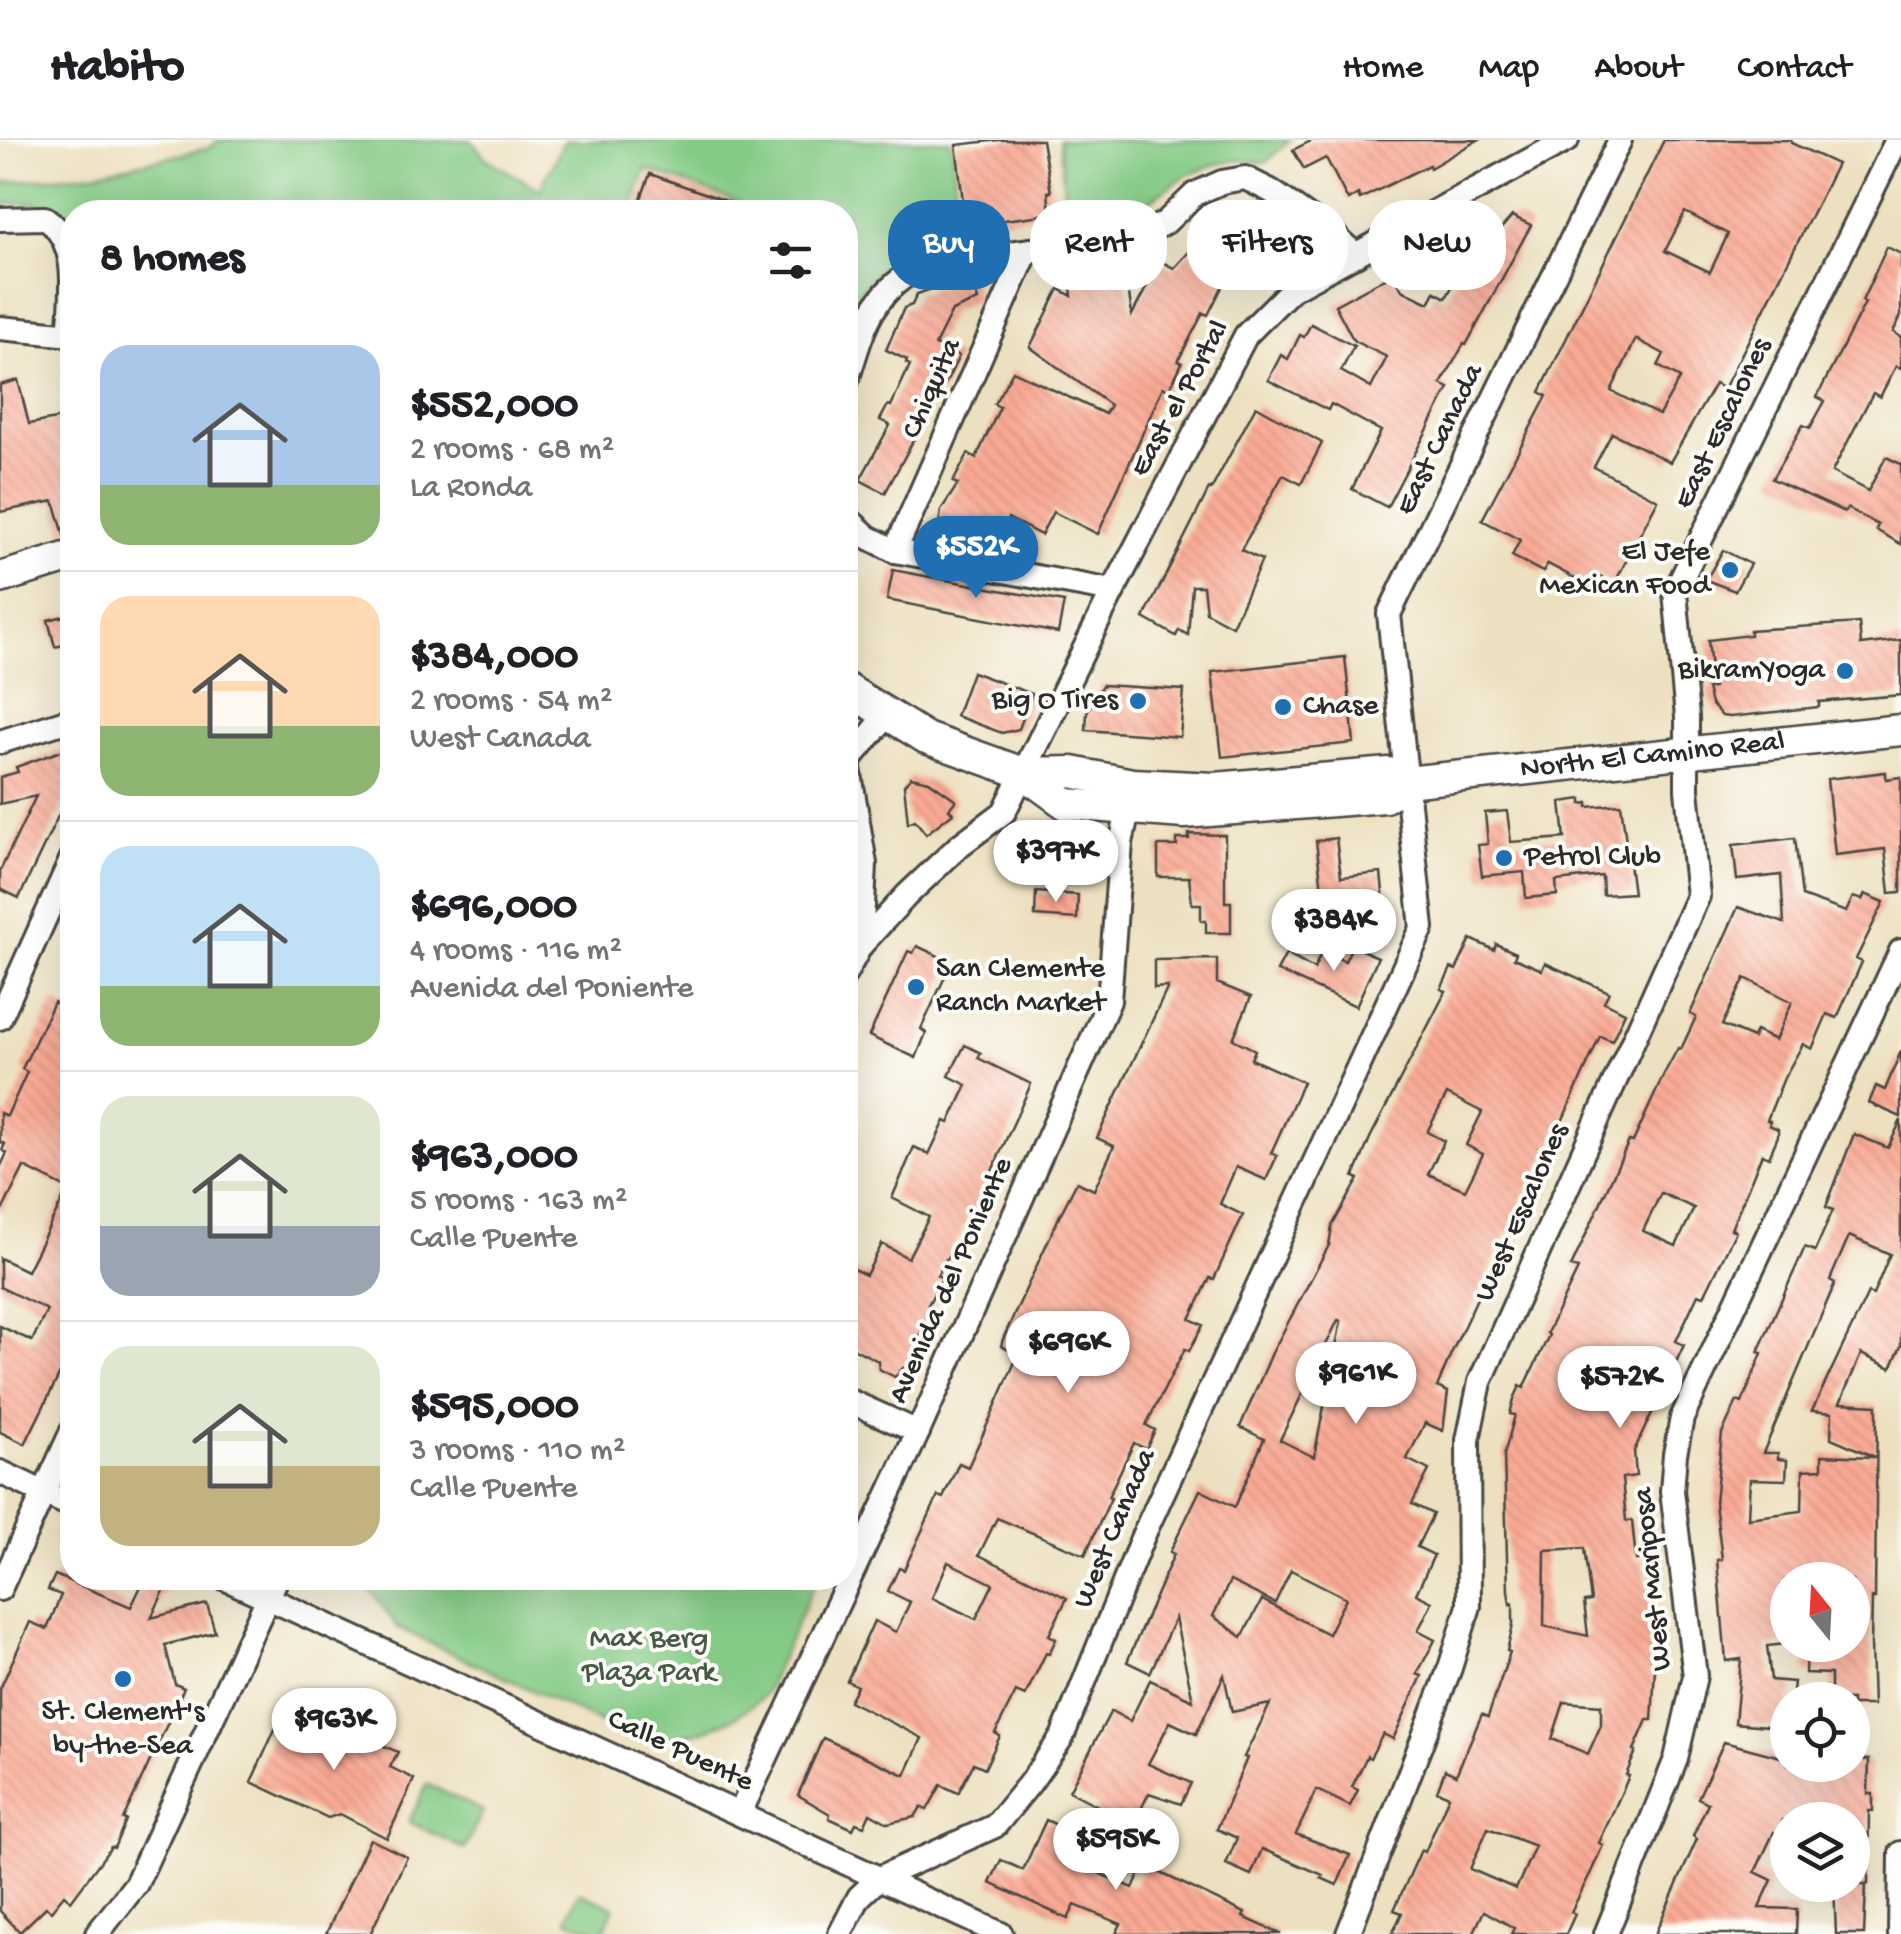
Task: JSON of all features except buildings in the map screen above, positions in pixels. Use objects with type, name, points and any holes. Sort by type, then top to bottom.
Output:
[{"type":"main road","points":[[0,578],[60,560]]},
{"type":"main road","name":"North El Camino Real","points":[[858,697],[926,738],[1023,774],[1066,804],[1184,814],[1385,797],[1406,782],[1901,730]]},
{"type":"main road","name":"North El Camino Real","points":[[1023,774],[1072,772],[1132,784],[1215,788],[1389,772],[1406,782]]},
{"type":"street","name":"East el Portal","points":[[861,945],[960,845],[1004,812],[1246,335],[1292,288],[1567,140]]},
{"type":"street","name":"East Canada","points":[[1406,782],[1389,614],[1620,140]]},
{"type":"street","name":"East Escalones","points":[[1687,752],[1675,592],[1898,140]]},
{"type":"street","points":[[858,346],[869,311],[904,274],[928,264],[1142,236],[1166,222],[1195,194],[1222,182],[1245,178],[1271,191],[1356,255]]},
{"type":"street","points":[[0,219],[45,218],[60,231]]},
{"type":"street","name":"Chiquita","points":[[894,551],[1026,251]]},
{"type":"street","points":[[0,328],[60,334]]},
{"type":"street","points":[[858,528],[894,551],[1113,591]]},
{"type":"street","points":[[858,750],[886,716]]},
{"type":"street","points":[[0,742],[60,723]]},
{"type":"street","name":"West Escalones","points":[[1348,1934],[1450,1668],[1469,1606],[1468,1440],[1480,1382],[1698,896],[1687,752]]},
{"type":"street","name":"West Canada","points":[[840,1934],[859,1897],[880,1878],[995,1826],[1062,1736],[1150,1518],[1422,928],[1406,782]]},
{"type":"street","name":"Avenida del Poniente","points":[[858,1560],[1109,1002],[1128,810]]},
{"type":"street","points":[[858,826],[864,864],[858,950]]},
{"type":"street","points":[[0,1018],[60,885]]},
{"type":"street","name":"West Mariposa","points":[[1606,1934],[1676,1759],[1695,1676],[1672,1491],[1682,1418],[1901,951]]},
{"type":"street","points":[[858,1405],[918,1432]]},
{"type":"street","points":[[0,1590],[60,1457]]},
{"type":"street","points":[[0,1472],[60,1500]]},
{"type":"street","points":[[97,1934],[136,1884],[271,1590]]},
{"type":"street","name":"Calle Puente","points":[[276,1590],[1001,1934]]},
{"type":"street","name":"Avenida del Poniente","points":[[740,1813],[844,1590]]},
{"type":"street","points":[[1900,1934],[1901,1853]]},
{"type":"green space","points":[[218,140],[471,140],[487,159],[540,190],[565,140],[951,140],[957,200],[888,200],[888,264],[858,293],[858,200],[732,200],[646,169],[634,200],[60,200],[60,212],[38,203],[0,204],[0,183],[95,173],[210,148]]},
{"type":"green space","points":[[1059,140],[1290,140],[1265,163],[1238,160],[1213,165],[1185,176],[1150,200],[1065,200]]},
{"type":"green space","name":"Max Berg Plaza Park","points":[[371,1590],[812,1590],[764,1696],[737,1716],[706,1730],[670,1738],[634,1738],[398,1628]]},
{"type":"green space","points":[[427,1784],[483,1811],[465,1849],[409,1822]]},
{"type":"green space","points":[[579,1892],[614,1907],[602,1934],[567,1919]]},
{"type":"place","name":"El Jefe Mexican Food","points":[[1730,570]]},
{"type":"place","name":"BikramYoga","points":[[1845,671]]},
{"type":"place","name":"Big O Tires","points":[[1138,701]]},
{"type":"place","name":"Chase","points":[[1283,707]]},
{"type":"place","name":"Petrol Club","points":[[1504,858]]},
{"type":"place","name":"San Clemente Ranch Market","points":[[916,987]]},
{"type":"place","name":"St. Clement's by-the-Sea","points":[[123,1679]]}]
